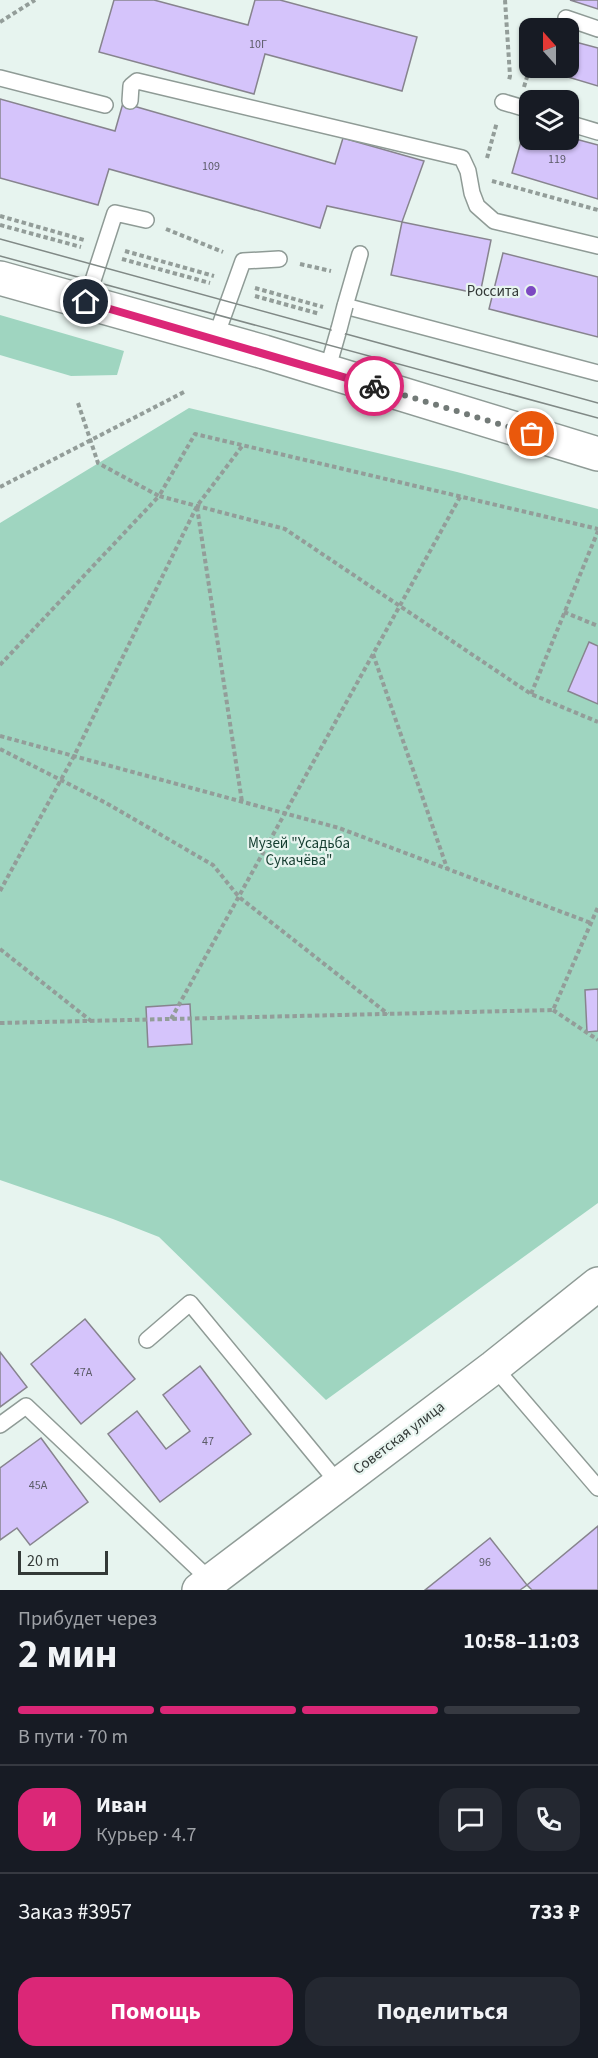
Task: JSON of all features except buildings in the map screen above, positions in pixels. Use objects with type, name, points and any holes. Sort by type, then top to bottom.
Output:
[{"type":"main road","points":[[0,278],[327,371],[598,454]]},
{"type":"main road","name":"Советская улица","points":[[205,1586],[494,1367],[598,1284]]},
{"type":"lane","points":[[579,22],[598,28]]},
{"type":"lane","points":[[0,78],[105,105]]},
{"type":"lane","points":[[130,101],[131,86],[137,81],[462,158],[468,171],[477,206],[494,221],[598,246]]},
{"type":"lane","points":[[503,102],[519,107]]},
{"type":"lane","points":[[579,126],[598,132]]},
{"type":"lane","points":[[86,302],[116,213],[146,220]]},
{"type":"lane","points":[[327,371],[360,254]]},
{"type":"lane","points":[[215,339],[243,261],[279,259]]},
{"type":"lane","points":[[345,306],[598,373]]},
{"type":"lane","points":[[147,1340],[190,1303],[339,1484]]},
{"type":"lane","points":[[494,1367],[598,1488]]},
{"type":"lane","points":[[0,1425],[26,1406],[205,1586]]},
{"type":"path","points":[[0,22],[35,0]]},
{"type":"path","points":[[462,158],[488,166],[491,181],[598,210]]},
{"type":"path","points":[[0,216],[103,249],[234,286],[327,308]]},
{"type":"path","points":[[146,220],[243,261]]},
{"type":"path","points":[[0,225],[103,249],[234,286],[324,316]]},
{"type":"path","points":[[279,259],[353,277]]},
{"type":"path","points":[[0,488],[186,391]]},
{"type":"path","points":[[78,403],[98,463],[159,496],[285,530],[531,694],[598,722]]},
{"type":"path","points":[[0,665],[159,496],[195,434],[598,530],[531,694]]},
{"type":"path","points":[[0,891],[74,756],[197,506],[243,445]]},
{"type":"path","points":[[171,1020],[460,497]]},
{"type":"path","points":[[197,506],[243,802]]},
{"type":"path","points":[[564,612],[598,626]]},
{"type":"path","points":[[373,654],[447,869]]},
{"type":"path","points":[[0,736],[339,828],[591,923]]},
{"type":"path","points":[[0,749],[61,780],[213,865],[239,897],[388,1014]]},
{"type":"path","points":[[553,1010],[598,907]]},
{"type":"path","points":[[0,949],[91,1021]]},
{"type":"path","points":[[0,1023],[553,1010],[598,1040]]},
{"type":"green space","points":[[0,315],[124,351],[117,375],[71,376],[0,355]]},
{"type":"green space","name":"Музей \"Усадьба Сукачёва\"","points":[[189,408],[457,472],[598,509],[598,1203],[326,1400],[159,1237],[0,1180],[0,523]]},
{"type":"tram line","points":[[0,239],[598,403]]},
{"type":"tram line","points":[[0,256],[598,418]]},
{"type":"way so far","points":[[374,386],[532,434]]},
{"type":"place","name":"Россита","points":[[531,291]]},
{"type":"route","points":[[86,302],[264,352],[374,386]]}]
